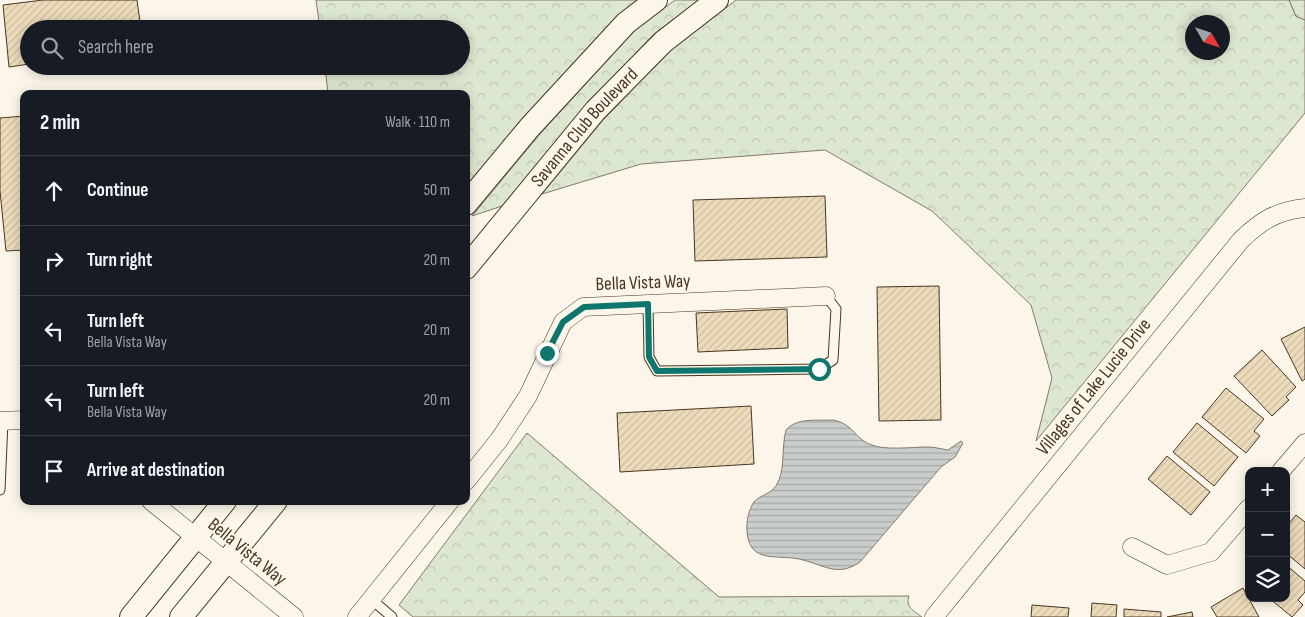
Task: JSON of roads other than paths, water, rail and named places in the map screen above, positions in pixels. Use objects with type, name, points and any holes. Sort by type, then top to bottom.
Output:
[{"type":"street","name":"Savanna Club Boulevard","points":[[470,199],[530,127],[626,23],[656,0]]},
{"type":"street","name":"Savanna Club Boulevard","points":[[470,263],[595,111],[663,42],[717,0]]},
{"type":"street","name":"Villages of Lake Lucie Drive","points":[[934,617],[1241,240],[1255,226],[1272,216],[1291,209],[1305,208]]},
{"type":"street","name":"Bella Vista Way","points":[[470,476],[499,440],[528,396],[563,322],[584,307],[826,296]]},
{"type":"street","points":[[2,421],[20,420]]},
{"type":"street","points":[[1284,467],[1305,443]]},
{"type":"street","name":"Bella Vista Way","points":[[156,505],[294,617]]},
{"type":"street","points":[[131,617],[222,505]]},
{"type":"street","points":[[181,617],[273,505]]},
{"type":"street","points":[[357,617],[447,505]]},
{"type":"street","points":[[1132,547],[1167,565],[1211,552],[1246,512]]},
{"type":"lane","points":[[648,304],[649,357],[657,371],[819,369],[833,360],[836,309],[826,296]]},
{"type":"lane","points":[[0,490],[2,421]]},
{"type":"lane","points":[[371,599],[392,617]]}]
